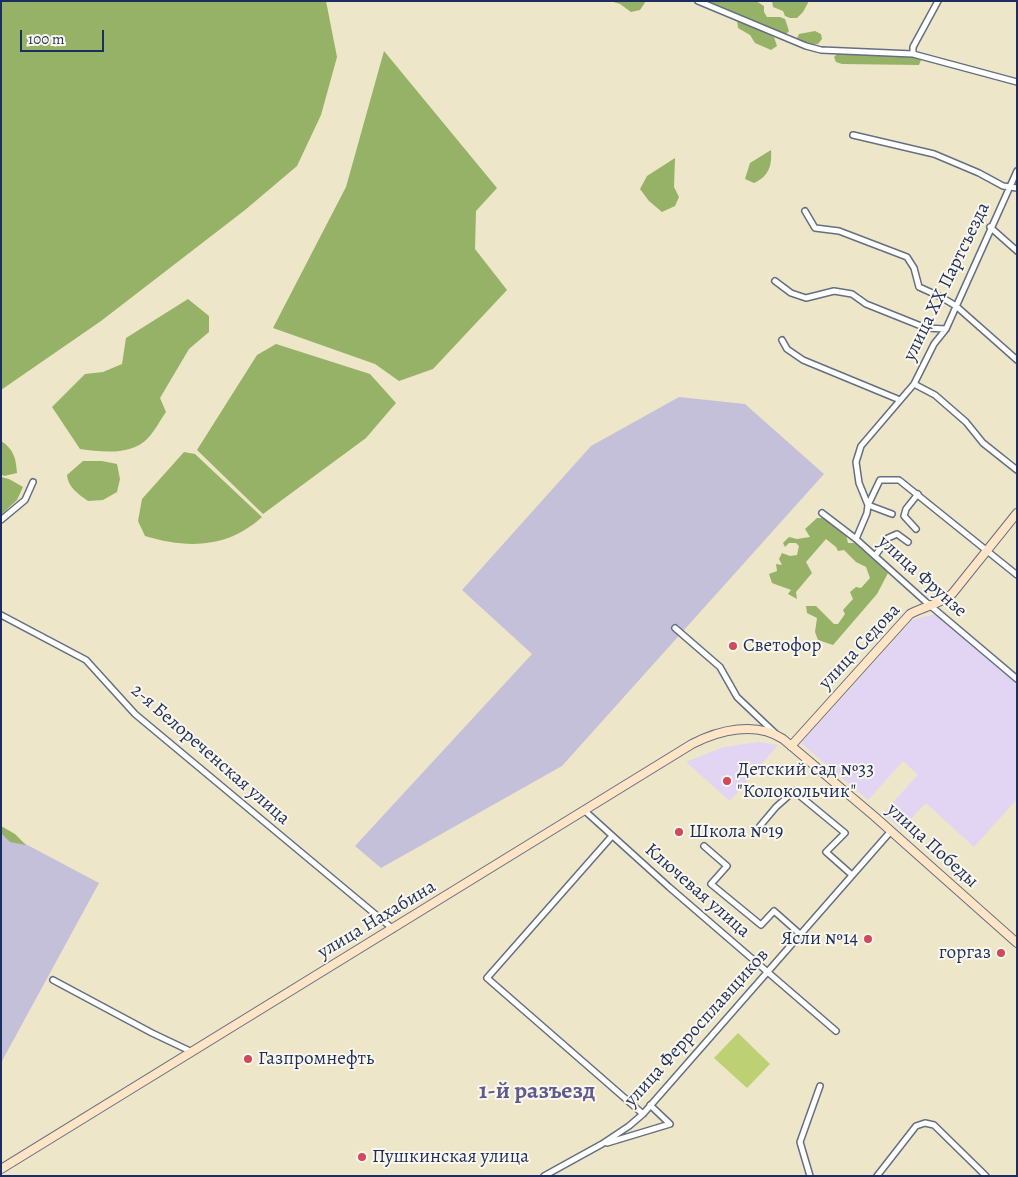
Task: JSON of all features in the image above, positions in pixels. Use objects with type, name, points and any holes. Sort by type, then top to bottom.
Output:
[{"type":"main road","name":"улица Седова","points":[[792,746],[910,614],[923,607],[942,602],[952,594],[1017,512]]},
{"type":"main road","name":"улица Нахабина","points":[[1,1170],[190,1051],[393,930],[692,744],[718,732],[749,730],[778,736]]},
{"type":"main road","name":"улица Победы","points":[[778,736],[891,830],[1017,943]]},
{"type":"street","points":[[698,1],[806,46],[821,50],[913,54],[1017,82]]},
{"type":"street","points":[[913,54],[914,47],[938,1]]},
{"type":"street","points":[[853,135],[934,154],[979,173],[1003,186],[1017,188]]},
{"type":"street","name":"улица XX Партсъезда","points":[[868,505],[859,483],[856,462],[861,446],[914,384],[934,344],[946,329],[990,227],[1017,171]]},
{"type":"street","points":[[805,211],[815,228],[839,231],[907,257],[914,268],[919,287],[956,306],[1017,360]]},
{"type":"street","points":[[990,227],[1017,251]]},
{"type":"street","points":[[775,281],[791,293],[806,298],[834,291],[852,294],[866,304],[926,328],[946,329]]},
{"type":"street","points":[[782,340],[787,350],[803,360],[900,400]]},
{"type":"street","points":[[914,384],[935,395],[966,422],[983,443],[1017,470]]},
{"type":"street","name":"улица Фрунзе","points":[[918,494],[899,480],[880,480],[868,505],[868,513],[856,539],[930,606],[1017,680]]},
{"type":"street","points":[[1,520],[25,500],[33,482]]},
{"type":"street","points":[[916,529],[904,516],[906,509],[918,494],[1017,575]]},
{"type":"street","points":[[868,505],[892,514]]},
{"type":"street","points":[[822,513],[856,539]]},
{"type":"street","points":[[875,556],[888,538],[897,534],[908,542]]},
{"type":"street","name":"2-я Белореченская улица","points":[[1,615],[86,660],[135,714],[393,930]]},
{"type":"street","points":[[675,628],[720,667],[737,698],[778,736]]},
{"type":"street","points":[[760,826],[776,807],[794,791],[845,833],[826,852],[852,875]]},
{"type":"street","name":"Ключевая улица","points":[[585,811],[836,1031]]},
{"type":"street","name":"улица Ферросплавщиков","points":[[544,1176],[602,1144],[643,1114],[891,830]]},
{"type":"street","points":[[612,836],[487,978],[643,1114]]},
{"type":"street","points":[[704,846],[727,866],[711,884],[761,925],[774,911],[800,934]]},
{"type":"street","points":[[53,980],[152,1033],[190,1051]]},
{"type":"street","points":[[810,1176],[800,1142],[820,1086]]},
{"type":"street","points":[[602,1144],[670,1124],[650,1105]]},
{"type":"street","points":[[877,1176],[916,1126],[924,1123],[934,1125],[986,1176]]},
{"type":"shaded area","points":[[679,397],[745,404],[824,474],[562,766],[381,868],[355,846],[532,654],[462,590],[591,446]]},
{"type":"shaded area","points":[[939,613],[1017,680],[1017,799],[974,847],[926,803],[901,829],[883,813],[918,775],[903,761],[868,800],[801,743],[912,620]]},
{"type":"shaded area","name":"Детский сад №33 \"Колокольчик\"","points":[[759,742],[778,745],[730,801],[686,762],[724,747]]},
{"type":"shaded area","points":[[1,831],[99,883],[2,1061],[1,1061]]},
{"type":"green space","points":[[1,1],[326,1],[337,57],[321,115],[297,166],[245,210],[101,321],[1,390]]},
{"type":"green space","points":[[610,1],[646,1],[640,10],[631,12],[620,4]]},
{"type":"green space","points":[[707,1],[756,1],[764,6],[764,12],[767,17],[785,19],[789,31],[786,34]]},
{"type":"green space","points":[[772,1],[809,1],[797,18],[790,18],[785,16],[783,11],[773,7]]},
{"type":"green space","points":[[737,20],[774,37],[777,46],[771,50],[755,43],[750,35],[738,28]]},
{"type":"green space","points":[[815,31],[821,34],[822,39],[818,44],[803,44],[797,38],[799,34]]},
{"type":"green space","points":[[384,51],[497,188],[476,211],[475,249],[507,290],[433,369],[399,381],[375,364],[273,328],[346,187]]},
{"type":"green space","points":[[845,52],[906,54],[921,60],[919,65],[842,64],[836,62],[834,57]]},
{"type":"green space","points":[[771,150],[770,166],[766,174],[754,183],[745,179],[750,163]]},
{"type":"green space","points":[[675,158],[674,187],[679,197],[675,206],[662,212],[649,201],[640,189],[647,176]]},
{"type":"green space","points":[[188,299],[209,316],[209,332],[189,349],[160,398],[166,412],[153,432],[141,444],[125,450],[107,452],[80,449],[52,407],[85,374],[103,372],[122,364],[126,338]]},
{"type":"green space","points":[[276,344],[370,374],[396,403],[366,438],[263,514],[197,450],[257,355]]},
{"type":"green space","points":[[1,441],[9,447],[13,455],[17,473],[4,476],[1,474]]},
{"type":"green space","points":[[184,452],[195,454],[262,517],[235,535],[207,543],[177,543],[145,536],[138,521],[142,499]]},
{"type":"green space","points":[[83,461],[102,461],[117,464],[120,479],[117,492],[103,500],[88,501],[77,493],[71,487],[67,475]]},
{"type":"green space","points":[[1,477],[23,487],[17,500],[1,515]]},
{"type":"green space","points":[[817,518],[825,518],[846,534],[848,543],[855,543],[888,573],[877,594],[833,645],[818,640],[815,632],[817,618],[807,613],[806,606],[816,606],[834,624],[838,624],[845,614],[843,610],[853,599],[850,592],[856,587],[861,588],[870,578],[866,567],[856,562],[844,550],[838,551],[826,539],[806,562],[812,573],[796,592],[797,599],[788,594],[791,590],[772,583],[769,574],[777,571],[776,564],[782,565],[779,559],[782,553],[790,556],[797,555],[799,546],[796,543],[789,543],[785,547],[783,543],[789,537],[797,539],[810,537],[805,529]]},
{"type":"green space","points":[[1,826],[15,834],[26,845],[10,842],[1,833]]},
{"type":"green space","points":[[738,1033],[770,1064],[747,1088],[714,1058]]},
{"type":"place","name":"Светофор","points":[[733,646]]},
{"type":"place","name":"Детский сад №33 \"Колокольчик\"","points":[[727,781]]},
{"type":"place","name":"Школа №19","points":[[679,832]]},
{"type":"place","name":"Ясли №14","points":[[868,939]]},
{"type":"place","name":"горгаз","points":[[1001,953]]},
{"type":"place","name":"Газпромнефть","points":[[248,1059]]},
{"type":"place","name":"Пушкинская улица","points":[[362,1157]]},
{"type":"district","name":"1-й разъезд","points":[[537,1092]]}]
